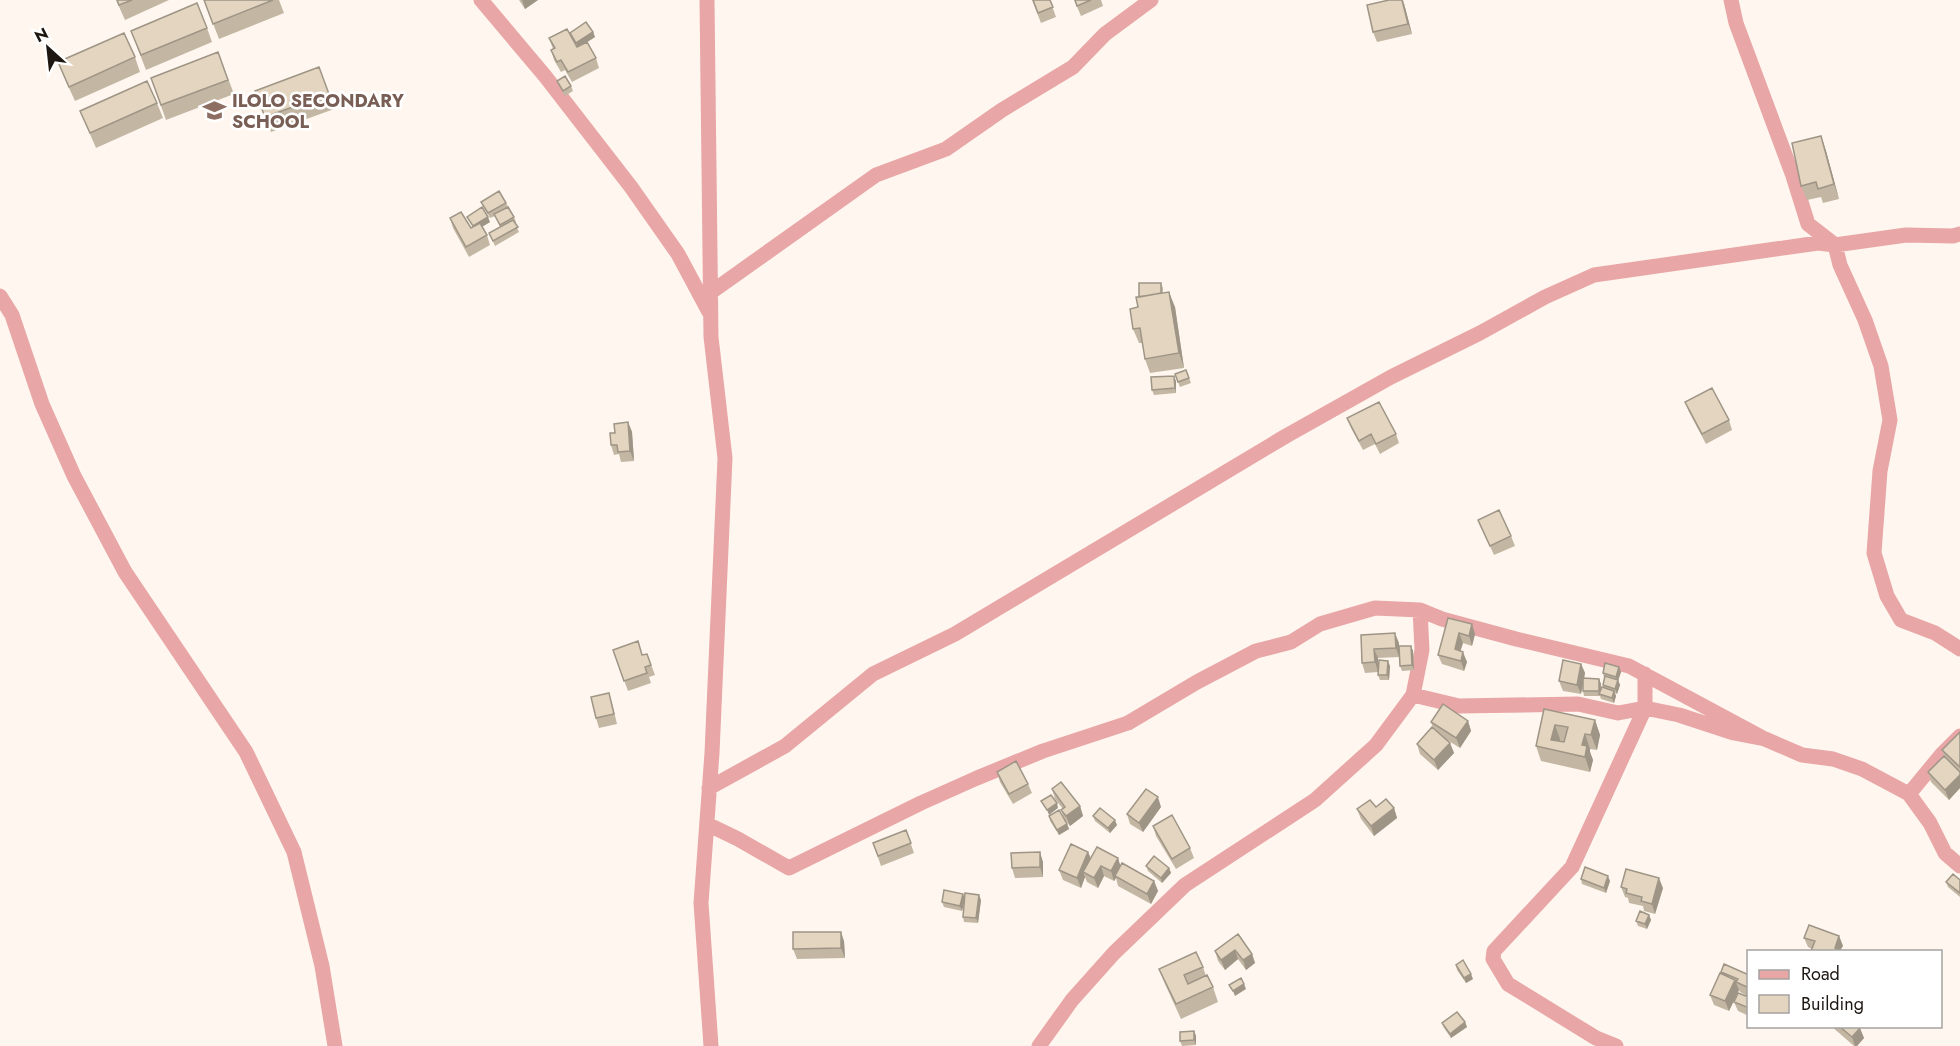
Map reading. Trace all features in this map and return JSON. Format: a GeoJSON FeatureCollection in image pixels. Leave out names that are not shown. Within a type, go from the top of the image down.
{"type":"FeatureCollection","features":[{"type":"Feature","properties":{"kind":"street"},"geometry":{"type":"LineString","coordinates":[[481,0],[545,76],[631,187],[678,254],[710,314]]}},
{"type":"Feature","properties":{"kind":"street"},"geometry":{"type":"LineString","coordinates":[[707,0],[710,314],[725,458],[710,788],[701,903],[711,1046]]}},
{"type":"Feature","properties":{"kind":"street"},"geometry":{"type":"LineString","coordinates":[[710,293],[876,175],[946,149],[1002,110],[1073,67],[1105,34],[1151,0]]}},
{"type":"Feature","properties":{"kind":"street"},"geometry":{"type":"LineString","coordinates":[[1731,0],[1736,23],[1793,176],[1808,224],[1835,245],[1840,265],[1865,320],[1881,366],[1890,420],[1880,471],[1874,553],[1887,596],[1901,620],[1935,633],[1960,649]]}},
{"type":"Feature","properties":{"kind":"street"},"geometry":{"type":"LineString","coordinates":[[710,788],[785,746],[873,674],[955,634],[1286,436],[1391,377],[1480,333],[1545,297],[1594,275],[1818,243],[1835,245],[1906,235],[1953,236],[1960,234]]}},
{"type":"Feature","properties":{"kind":"street"},"geometry":{"type":"LineString","coordinates":[[0,296],[12,315],[42,404],[65,455],[125,572],[246,752],[294,852],[322,966],[335,1046]]}},
{"type":"Feature","properties":{"kind":"street"},"geometry":{"type":"LineString","coordinates":[[707,824],[738,838],[789,868],[977,778],[1043,751],[1128,723],[1197,682],[1256,651],[1291,642],[1320,624],[1375,608],[1420,610],[1516,639],[1629,666],[1765,739],[1802,755],[1833,759],[1862,769],[1909,794],[1930,823],[1945,853],[1960,866]]}},
{"type":"Feature","properties":{"kind":"street"},"geometry":{"type":"LineString","coordinates":[[1040,1046],[1072,1000],[1114,953],[1185,885],[1316,800],[1376,745],[1413,695],[1422,650],[1420,610]]}},
{"type":"Feature","properties":{"kind":"street"},"geometry":{"type":"LineString","coordinates":[[1616,1046],[1596,1038],[1508,984],[1493,959],[1494,951],[1572,867],[1645,708],[1645,674]]}},
{"type":"Feature","properties":{"kind":"street"},"geometry":{"type":"LineString","coordinates":[[1413,695],[1459,706],[1578,704],[1618,713],[1645,708],[1679,715],[1734,733],[1765,739]]}},
{"type":"Feature","properties":{"kind":"street"},"geometry":{"type":"LineString","coordinates":[[1909,794],[1960,736]]}},
{"type":"Feature","properties":{"kind":"building"},"geometry":{"type":"Polygon","coordinates":[[[117,0],[132,0],[119,5],[117,0]]]}},
{"type":"Feature","properties":{"kind":"building"},"geometry":{"type":"Polygon","coordinates":[[[204,0],[273,0],[213,24],[204,0]]]}},
{"type":"Feature","properties":{"kind":"building"},"geometry":{"type":"Polygon","coordinates":[[[1033,0],[1050,0],[1053,7],[1038,13],[1033,0]]]}},
{"type":"Feature","properties":{"kind":"building"},"geometry":{"type":"Polygon","coordinates":[[[1075,0],[1091,0],[1077,6],[1075,0]]]}},
{"type":"Feature","properties":{"kind":"building"},"geometry":{"type":"Polygon","coordinates":[[[1389,0],[1402,0],[1408,24],[1373,32],[1367,5],[1389,0]]]}},
{"type":"Feature","properties":{"kind":"building"},"geometry":{"type":"Polygon","coordinates":[[[197,3],[207,28],[141,55],[131,31],[197,3]]]}},
{"type":"Feature","properties":{"kind":"building"},"geometry":{"type":"Polygon","coordinates":[[[586,22],[593,32],[576,43],[570,33],[586,22]]]}},
{"type":"Feature","properties":{"kind":"building"},"geometry":{"type":"Polygon","coordinates":[[[567,29],[577,47],[587,42],[596,58],[568,72],[561,60],[557,62],[551,50],[555,48],[549,38],[567,29]]]}},
{"type":"Feature","properties":{"kind":"building"},"geometry":{"type":"Polygon","coordinates":[[[124,33],[135,57],[69,87],[58,62],[124,33]]]}},
{"type":"Feature","properties":{"kind":"building"},"geometry":{"type":"Polygon","coordinates":[[[218,52],[228,80],[161,105],[151,78],[218,52]]]}},
{"type":"Feature","properties":{"kind":"building"},"geometry":{"type":"Polygon","coordinates":[[[319,67],[329,94],[265,117],[255,91],[319,67]]]}},
{"type":"Feature","properties":{"kind":"building"},"geometry":{"type":"Polygon","coordinates":[[[565,76],[571,86],[563,91],[557,81],[565,76]]]}},
{"type":"Feature","properties":{"kind":"building"},"geometry":{"type":"Polygon","coordinates":[[[147,81],[157,103],[90,133],[80,111],[147,81]]]}},
{"type":"Feature","properties":{"kind":"building"},"geometry":{"type":"Polygon","coordinates":[[[1821,136],[1834,184],[1818,189],[1816,182],[1801,186],[1792,143],[1821,136]]]}},
{"type":"Feature","properties":{"kind":"building"},"geometry":{"type":"Polygon","coordinates":[[[499,191],[506,203],[488,213],[481,202],[499,191]]]}},
{"type":"Feature","properties":{"kind":"building"},"geometry":{"type":"Polygon","coordinates":[[[482,207],[488,217],[473,226],[467,217],[482,207]]]}},
{"type":"Feature","properties":{"kind":"building"},"geometry":{"type":"Polygon","coordinates":[[[508,207],[514,217],[500,225],[494,214],[508,207]]]}},
{"type":"Feature","properties":{"kind":"building"},"geometry":{"type":"Polygon","coordinates":[[[461,212],[471,228],[480,223],[487,235],[466,247],[450,218],[461,212]]]}},
{"type":"Feature","properties":{"kind":"building"},"geometry":{"type":"Polygon","coordinates":[[[513,220],[518,227],[493,241],[489,233],[513,220]]]}},
{"type":"Feature","properties":{"kind":"building"},"geometry":{"type":"Polygon","coordinates":[[[1139,283],[1161,283],[1161,293],[1139,297],[1139,283]]]}},
{"type":"Feature","properties":{"kind":"building"},"geometry":{"type":"Polygon","coordinates":[[[1169,292],[1179,353],[1145,359],[1140,328],[1133,329],[1130,309],[1138,307],[1136,297],[1169,292]]]}},
{"type":"Feature","properties":{"kind":"building"},"geometry":{"type":"Polygon","coordinates":[[[1186,370],[1189,378],[1178,382],[1175,374],[1186,370]]]}},
{"type":"Feature","properties":{"kind":"building"},"geometry":{"type":"Polygon","coordinates":[[[1174,376],[1175,388],[1152,390],[1151,377],[1174,376]]]}},
{"type":"Feature","properties":{"kind":"building"},"geometry":{"type":"Polygon","coordinates":[[[1712,388],[1729,420],[1702,434],[1685,402],[1712,388]]]}},
{"type":"Feature","properties":{"kind":"building"},"geometry":{"type":"Polygon","coordinates":[[[1379,402],[1396,434],[1376,444],[1371,434],[1359,441],[1347,418],[1379,402]]]}},
{"type":"Feature","properties":{"kind":"building"},"geometry":{"type":"Polygon","coordinates":[[[628,422],[630,451],[618,452],[617,445],[611,445],[610,433],[615,433],[614,424],[628,422]]]}},
{"type":"Feature","properties":{"kind":"building"},"geometry":{"type":"Polygon","coordinates":[[[1499,510],[1511,536],[1490,546],[1478,520],[1499,510]]]}},
{"type":"Feature","properties":{"kind":"building"},"geometry":{"type":"Polygon","coordinates":[[[1448,618],[1472,624],[1469,636],[1459,633],[1455,649],[1463,652],[1461,661],[1438,655],[1448,618]]]}},
{"type":"Feature","properties":{"kind":"building"},"geometry":{"type":"Polygon","coordinates":[[[1395,633],[1396,648],[1374,649],[1375,662],[1362,663],[1361,635],[1395,633]]]}},
{"type":"Feature","properties":{"kind":"building"},"geometry":{"type":"Polygon","coordinates":[[[638,641],[642,655],[647,654],[651,665],[645,667],[647,673],[624,681],[613,650],[638,641]]]}},
{"type":"Feature","properties":{"kind":"building"},"geometry":{"type":"Polygon","coordinates":[[[1399,646],[1411,646],[1412,665],[1400,666],[1399,646]]]}},
{"type":"Feature","properties":{"kind":"building"},"geometry":{"type":"Polygon","coordinates":[[[1379,660],[1388,661],[1387,675],[1378,675],[1379,660]]]}},
{"type":"Feature","properties":{"kind":"building"},"geometry":{"type":"Polygon","coordinates":[[[1563,660],[1581,664],[1577,685],[1559,681],[1563,660]]]}},
{"type":"Feature","properties":{"kind":"building"},"geometry":{"type":"Polygon","coordinates":[[[1605,663],[1619,667],[1616,677],[1603,673],[1605,663]]]}},
{"type":"Feature","properties":{"kind":"building"},"geometry":{"type":"Polygon","coordinates":[[[1605,676],[1618,680],[1615,689],[1603,685],[1605,676]]]}},
{"type":"Feature","properties":{"kind":"building"},"geometry":{"type":"Polygon","coordinates":[[[1583,678],[1599,679],[1599,691],[1583,691],[1583,678]]]}},
{"type":"Feature","properties":{"kind":"building"},"geometry":{"type":"Polygon","coordinates":[[[1602,687],[1614,691],[1612,698],[1599,694],[1602,687]]]}},
{"type":"Feature","properties":{"kind":"building"},"geometry":{"type":"Polygon","coordinates":[[[609,693],[614,714],[596,718],[591,697],[609,693]]]}},
{"type":"Feature","properties":{"kind":"building"},"geometry":{"type":"Polygon","coordinates":[[[1443,704],[1468,721],[1456,738],[1431,722],[1443,704]]]}},
{"type":"Feature","properties":{"kind":"building"},"geometry":{"type":"Polygon","coordinates":[[[1544,709],[1595,720],[1591,735],[1585,734],[1582,745],[1587,746],[1585,757],[1536,746],[1544,709]],[[1555,725],[1551,740],[1564,742],[1568,727],[1555,725]]]}},
{"type":"Feature","properties":{"kind":"building"},"geometry":{"type":"Polygon","coordinates":[[[1432,727],[1450,743],[1434,760],[1417,744],[1432,727]]]}},
{"type":"Feature","properties":{"kind":"building"},"geometry":{"type":"Polygon","coordinates":[[[1960,732],[1960,767],[1942,750],[1960,732]]]}},
{"type":"Feature","properties":{"kind":"building"},"geometry":{"type":"Polygon","coordinates":[[[1944,756],[1960,772],[1960,775],[1945,790],[1928,772],[1944,756]]]}},
{"type":"Feature","properties":{"kind":"building"},"geometry":{"type":"Polygon","coordinates":[[[1016,761],[1028,784],[1009,794],[997,772],[1016,761]]]}},
{"type":"Feature","properties":{"kind":"building"},"geometry":{"type":"Polygon","coordinates":[[[1061,782],[1080,806],[1066,816],[1061,810],[1065,807],[1052,789],[1061,782]]]}},
{"type":"Feature","properties":{"kind":"building"},"geometry":{"type":"Polygon","coordinates":[[[1146,789],[1158,797],[1139,823],[1127,814],[1146,789]]]}},
{"type":"Feature","properties":{"kind":"building"},"geometry":{"type":"Polygon","coordinates":[[[1051,795],[1057,803],[1047,810],[1041,801],[1051,795]]]}},
{"type":"Feature","properties":{"kind":"building"},"geometry":{"type":"Polygon","coordinates":[[[1386,799],[1394,808],[1371,826],[1357,809],[1370,800],[1376,807],[1386,799]]]}},
{"type":"Feature","properties":{"kind":"building"},"geometry":{"type":"Polygon","coordinates":[[[1100,808],[1115,820],[1108,828],[1093,816],[1100,808]]]}},
{"type":"Feature","properties":{"kind":"building"},"geometry":{"type":"Polygon","coordinates":[[[1059,810],[1067,824],[1057,830],[1049,816],[1059,810]]]}},
{"type":"Feature","properties":{"kind":"building"},"geometry":{"type":"Polygon","coordinates":[[[1172,815],[1190,848],[1172,859],[1153,826],[1172,815]]]}},
{"type":"Feature","properties":{"kind":"building"},"geometry":{"type":"Polygon","coordinates":[[[906,830],[911,843],[878,856],[873,843],[906,830]]]}},
{"type":"Feature","properties":{"kind":"building"},"geometry":{"type":"Polygon","coordinates":[[[1071,844],[1088,852],[1077,878],[1059,870],[1071,844]]]}},
{"type":"Feature","properties":{"kind":"building"},"geometry":{"type":"Polygon","coordinates":[[[1097,847],[1118,858],[1111,871],[1101,866],[1094,878],[1083,872],[1097,847]]]}},
{"type":"Feature","properties":{"kind":"building"},"geometry":{"type":"Polygon","coordinates":[[[1040,852],[1040,867],[1012,868],[1011,853],[1040,852]]]}},
{"type":"Feature","properties":{"kind":"building"},"geometry":{"type":"Polygon","coordinates":[[[1154,856],[1169,868],[1161,878],[1146,866],[1154,856]]]}},
{"type":"Feature","properties":{"kind":"building"},"geometry":{"type":"Polygon","coordinates":[[[1122,863],[1154,881],[1147,894],[1115,876],[1122,863]]]}},
{"type":"Feature","properties":{"kind":"building"},"geometry":{"type":"Polygon","coordinates":[[[1585,867],[1608,876],[1604,888],[1581,879],[1585,867]]]}},
{"type":"Feature","properties":{"kind":"building"},"geometry":{"type":"Polygon","coordinates":[[[1626,869],[1659,878],[1652,904],[1641,901],[1642,897],[1626,893],[1627,889],[1621,887],[1626,869]]]}},
{"type":"Feature","properties":{"kind":"building"},"geometry":{"type":"Polygon","coordinates":[[[1953,874],[1960,880],[1960,893],[1946,882],[1953,874]]]}},
{"type":"Feature","properties":{"kind":"building"},"geometry":{"type":"Polygon","coordinates":[[[944,890],[963,894],[960,906],[942,902],[944,890]]]}},
{"type":"Feature","properties":{"kind":"building"},"geometry":{"type":"Polygon","coordinates":[[[965,893],[979,895],[976,918],[963,917],[965,893]]]}},
{"type":"Feature","properties":{"kind":"building"},"geometry":{"type":"Polygon","coordinates":[[[1640,911],[1649,915],[1645,924],[1636,921],[1640,911]]]}},
{"type":"Feature","properties":{"kind":"building"},"geometry":{"type":"Polygon","coordinates":[[[1809,925],[1839,936],[1835,948],[1839,950],[1811,950],[1815,941],[1804,938],[1809,925]]]}},
{"type":"Feature","properties":{"kind":"building"},"geometry":{"type":"Polygon","coordinates":[[[793,932],[841,932],[841,948],[793,949],[793,932]]]}},
{"type":"Feature","properties":{"kind":"building"},"geometry":{"type":"Polygon","coordinates":[[[1238,934],[1252,954],[1243,960],[1235,950],[1221,960],[1215,951],[1238,934]]]}},
{"type":"Feature","properties":{"kind":"building"},"geometry":{"type":"Polygon","coordinates":[[[1196,952],[1203,967],[1184,975],[1188,984],[1207,975],[1213,987],[1176,1004],[1159,969],[1196,952]]]}},
{"type":"Feature","properties":{"kind":"building"},"geometry":{"type":"Polygon","coordinates":[[[1463,960],[1471,974],[1464,978],[1456,965],[1463,960]]]}},
{"type":"Feature","properties":{"kind":"building"},"geometry":{"type":"Polygon","coordinates":[[[1724,964],[1747,974],[1747,987],[1736,982],[1738,979],[1721,972],[1724,964]]]}},
{"type":"Feature","properties":{"kind":"building"},"geometry":{"type":"Polygon","coordinates":[[[1720,973],[1735,980],[1725,1001],[1710,995],[1720,973]]]}},
{"type":"Feature","properties":{"kind":"building"},"geometry":{"type":"Polygon","coordinates":[[[1241,978],[1244,984],[1233,991],[1229,985],[1241,978]]]}},
{"type":"Feature","properties":{"kind":"building"},"geometry":{"type":"Polygon","coordinates":[[[1738,993],[1746,996],[1747,994],[1747,1007],[1734,1002],[1738,993]]]}},
{"type":"Feature","properties":{"kind":"building"},"geometry":{"type":"Polygon","coordinates":[[[1457,1012],[1465,1022],[1450,1034],[1442,1023],[1457,1012]]]}},
{"type":"Feature","properties":{"kind":"building"},"geometry":{"type":"Polygon","coordinates":[[[1841,1028],[1860,1028],[1852,1037],[1841,1028]]]}},
{"type":"Feature","properties":{"kind":"building"},"geometry":{"type":"Polygon","coordinates":[[[1194,1031],[1194,1040],[1180,1041],[1180,1032],[1194,1031]]]}},
{"type":"Feature","properties":{"kind":"place","name":"ILOLO SECONDARY SCHOOL"},"geometry":{"type":"Point","coordinates":[214,111]}}]}
